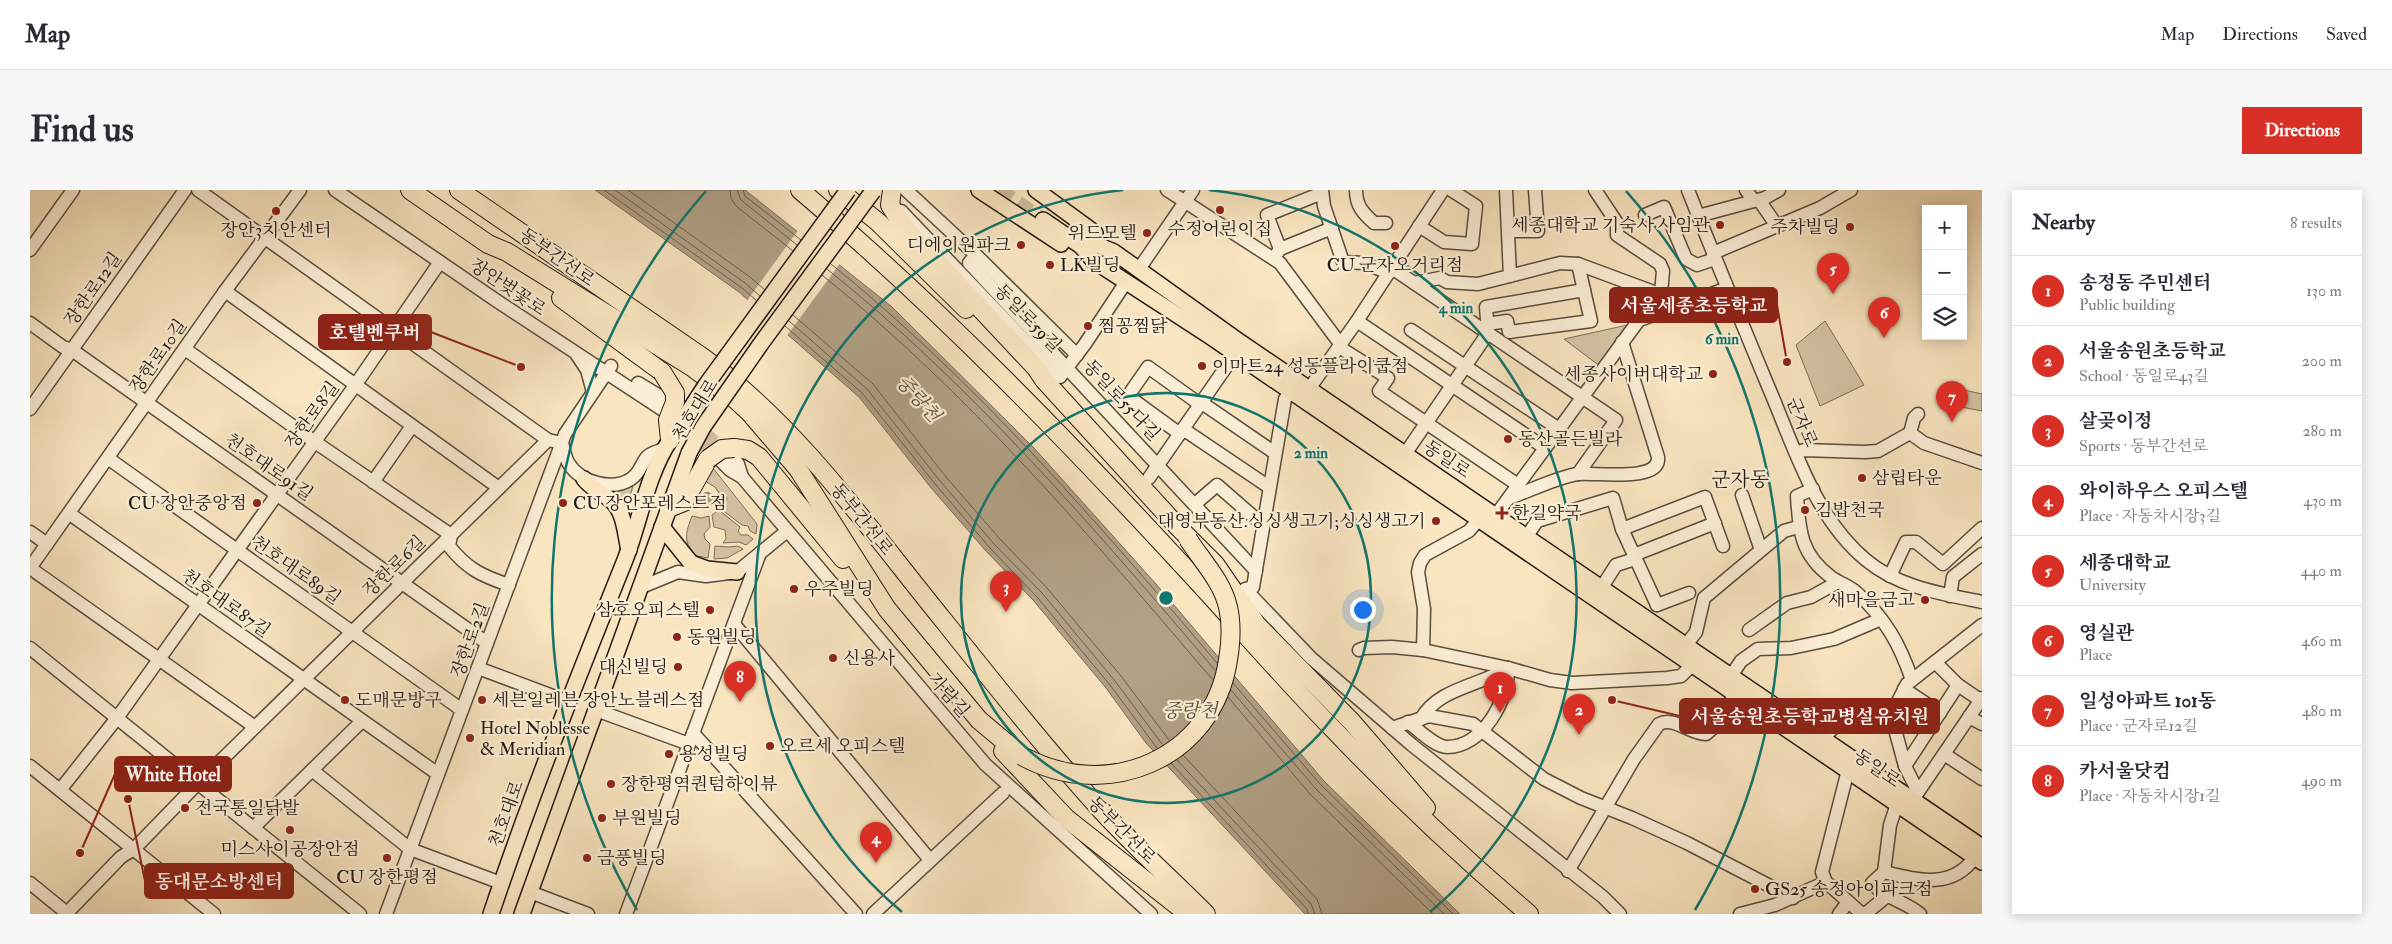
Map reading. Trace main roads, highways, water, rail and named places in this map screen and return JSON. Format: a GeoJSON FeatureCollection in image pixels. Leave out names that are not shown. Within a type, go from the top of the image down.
{"type":"FeatureCollection","features":[{"type":"Feature","properties":{"kind":"highway"},"geometry":{"type":"LineString","coordinates":[[410,190],[488,244],[662,372],[668,378],[675,393],[668,420],[667,445]]}},
{"type":"Feature","properties":{"kind":"highway","name":"동부간선로"},"geometry":{"type":"LineString","coordinates":[[459,190],[705,359],[728,376],[774,418],[830,479],[1052,755],[1104,812],[1206,914]]}},
{"type":"Feature","properties":{"kind":"highway"},"geometry":{"type":"LineString","coordinates":[[800,190],[910,290],[1018,393],[1123,502],[1332,729],[1408,805],[1530,914]]}},
{"type":"Feature","properties":{"kind":"highway"},"geometry":{"type":"LineString","coordinates":[[845,193],[900,258],[990,353],[1018,393]]}},
{"type":"Feature","properties":{"kind":"highway"},"geometry":{"type":"LineString","coordinates":[[845,193],[878,222],[929,275],[1044,380],[1184,534],[1220,584],[1230,621],[1230,652],[1224,679],[1216,701],[1192,734],[1170,752],[1147,765],[1118,774],[1093,776],[1068,773],[1045,767],[1022,756],[979,720]]}},
{"type":"Feature","properties":{"kind":"highway"},"geometry":{"type":"LineString","coordinates":[[891,196],[892,211],[903,226],[1036,368],[1044,380]]}},
{"type":"Feature","properties":{"kind":"highway"},"geometry":{"type":"LineString","coordinates":[[488,244],[507,252],[692,367],[736,400],[775,441],[798,470],[887,609]]}},
{"type":"Feature","properties":{"kind":"highway"},"geometry":{"type":"LineString","coordinates":[[669,508],[684,502],[723,455],[748,450],[759,457],[979,720],[993,740],[1066,818],[1188,914]]}},
{"type":"Feature","properties":{"kind":"highway"},"geometry":{"type":"LineString","coordinates":[[1184,534],[1200,547],[1225,576],[1264,634],[1368,740],[1433,816],[1461,854]]}},
{"type":"Feature","properties":{"kind":"main road","name":"천호대로"},"geometry":{"type":"LineString","coordinates":[[522,914],[689,453],[703,427],[754,354],[875,190]]}},
{"type":"Feature","properties":{"kind":"main road"},"geometry":{"type":"LineString","coordinates":[[978,190],[1076,255],[1094,261]]}},
{"type":"Feature","properties":{"kind":"main road"},"geometry":{"type":"LineString","coordinates":[[1036,190],[1100,237],[1114,252]]}},
{"type":"Feature","properties":{"kind":"main road","name":"천호대로"},"geometry":{"type":"LineString","coordinates":[[491,914],[568,702],[629,550],[667,445],[706,386],[845,193]]}},
{"type":"Feature","properties":{"kind":"main road","name":"동일로"},"geometry":{"type":"LineString","coordinates":[[1980,856],[1897,804],[1694,664],[1525,543],[1496,514],[1309,389],[1114,252],[1095,244],[1046,216],[1082,246],[1094,261],[1291,391],[1479,519],[1525,543],[1553,553],[1602,587],[1652,612],[1686,645],[1824,739],[1915,796],[1980,856]]}},
{"type":"Feature","properties":{"kind":"main road"},"geometry":{"type":"LineString","coordinates":[[584,479],[590,486],[613,502],[620,512],[629,550]]}},
{"type":"Feature","properties":{"kind":"main road"},"geometry":{"type":"LineString","coordinates":[[662,527],[691,563],[707,568],[737,572]]}},
{"type":"Feature","properties":{"kind":"water","name":"중랑천"},"geometry":{"type":"Polygon","coordinates":[[[595,190],[745,190],[891,306],[1034,448],[1156,584],[1324,781],[1460,914],[1305,914],[1146,743],[1106,688],[1033,600],[986,551],[932,489],[859,397],[739,292],[595,190]]]}},
{"type":"Feature","properties":{"kind":"water"},"geometry":{"type":"Polygon","coordinates":[[[707,492],[713,498],[707,504],[701,498],[707,492]]]}},
{"type":"Feature","properties":{"kind":"tunnel"},"geometry":{"type":"LineString","coordinates":[[999,190],[1043,220]]}},
{"type":"Feature","properties":{"kind":"tunnel"},"geometry":{"type":"LineString","coordinates":[[679,410],[728,453]]}},
{"type":"Feature","properties":{"kind":"tunnel"},"geometry":{"type":"LineString","coordinates":[[675,419],[720,459]]}},
{"type":"Feature","properties":{"kind":"place","name":"수정어린이집"},"geometry":{"type":"Point","coordinates":[1220,210]}},
{"type":"Feature","properties":{"kind":"place","name":"장안3치안센터"},"geometry":{"type":"Point","coordinates":[276,211]}},
{"type":"Feature","properties":{"kind":"place","name":"세종대학교 기숙사 사임관"},"geometry":{"type":"Point","coordinates":[1720,225]}},
{"type":"Feature","properties":{"kind":"place","name":"주차빌딩"},"geometry":{"type":"Point","coordinates":[1850,227]}},
{"type":"Feature","properties":{"kind":"place","name":"위드모텔"},"geometry":{"type":"Point","coordinates":[1147,233]}},
{"type":"Feature","properties":{"kind":"place","name":"디에이원파크"},"geometry":{"type":"Point","coordinates":[1021,245]}},
{"type":"Feature","properties":{"kind":"place","name":"CU 군자오거리점"},"geometry":{"type":"Point","coordinates":[1395,246]}},
{"type":"Feature","properties":{"kind":"place","name":"LK빌딩"},"geometry":{"type":"Point","coordinates":[1050,265]}},
{"type":"Feature","properties":{"kind":"place","name":"세종대학교"},"geometry":{"type":"Point","coordinates":[1833,294]}},
{"type":"Feature","properties":{"kind":"place","name":"찜꽁찜닭"},"geometry":{"type":"Point","coordinates":[1088,326]}},
{"type":"Feature","properties":{"kind":"place","name":"영실관"},"geometry":{"type":"Point","coordinates":[1884,338]}},
{"type":"Feature","properties":{"kind":"place","name":"서울세종초등학교"},"geometry":{"type":"Point","coordinates":[1787,362]}},
{"type":"Feature","properties":{"kind":"place","name":"이마트24 성동플라이쿱점"},"geometry":{"type":"Point","coordinates":[1202,366]}},
{"type":"Feature","properties":{"kind":"place","name":"호텔벤쿠버"},"geometry":{"type":"Point","coordinates":[521,367]}},
{"type":"Feature","properties":{"kind":"place","name":"세종사이버대학교"},"geometry":{"type":"Point","coordinates":[1713,374]}},
{"type":"Feature","properties":{"kind":"place","name":"일성아파트 101동"},"geometry":{"type":"Point","coordinates":[1952,422]}},
{"type":"Feature","properties":{"kind":"place","name":"동산골든빌라"},"geometry":{"type":"Point","coordinates":[1508,439]}},
{"type":"Feature","properties":{"kind":"place","name":"삼립타운"},"geometry":{"type":"Point","coordinates":[1862,478]}},
{"type":"Feature","properties":{"kind":"place","name":"CU 장안중앙점"},"geometry":{"type":"Point","coordinates":[257,503]}},
{"type":"Feature","properties":{"kind":"place","name":"CU 장안포레스트점"},"geometry":{"type":"Point","coordinates":[563,503]}},
{"type":"Feature","properties":{"kind":"place","name":"김밥천국"},"geometry":{"type":"Point","coordinates":[1805,510]}},
{"type":"Feature","properties":{"kind":"place","name":"한길약국"},"geometry":{"type":"Point","coordinates":[1502,513]}},
{"type":"Feature","properties":{"kind":"place","name":"대영부동산.싱싱생고기;싱싱생고기"},"geometry":{"type":"Point","coordinates":[1436,521]}},
{"type":"Feature","properties":{"kind":"place","name":"우주빌딩"},"geometry":{"type":"Point","coordinates":[794,589]}},
{"type":"Feature","properties":{"kind":"place","name":"새마을금고"},"geometry":{"type":"Point","coordinates":[1925,600]}},
{"type":"Feature","properties":{"kind":"place","name":"삼호오피스텔"},"geometry":{"type":"Point","coordinates":[710,610]}},
{"type":"Feature","properties":{"kind":"place","name":"살곶이정"},"geometry":{"type":"Point","coordinates":[1006,612]}},
{"type":"Feature","properties":{"kind":"place","name":"동원빌딩"},"geometry":{"type":"Point","coordinates":[677,637]}},
{"type":"Feature","properties":{"kind":"place","name":"신용사"},"geometry":{"type":"Point","coordinates":[833,658]}},
{"type":"Feature","properties":{"kind":"place","name":"대신빌딩"},"geometry":{"type":"Point","coordinates":[678,667]}},
{"type":"Feature","properties":{"kind":"place","name":"도매문방구"},"geometry":{"type":"Point","coordinates":[345,700]}},
{"type":"Feature","properties":{"kind":"place","name":"세븐일레븐 장안노블레스점"},"geometry":{"type":"Point","coordinates":[482,700]}},
{"type":"Feature","properties":{"kind":"place","name":"서울송원초등학교병설유치원"},"geometry":{"type":"Point","coordinates":[1612,700]}},
{"type":"Feature","properties":{"kind":"place","name":"카서울닷컴"},"geometry":{"type":"Point","coordinates":[740,702]}},
{"type":"Feature","properties":{"kind":"place","name":"송정동 주민센터"},"geometry":{"type":"Point","coordinates":[1500,713]}},
{"type":"Feature","properties":{"kind":"place","name":"서울송원초등학교"},"geometry":{"type":"Point","coordinates":[1579,735]}},
{"type":"Feature","properties":{"kind":"place","name":"Hotel Noblesse & Meridian"},"geometry":{"type":"Point","coordinates":[470,738]}},
{"type":"Feature","properties":{"kind":"place","name":"오르세 오피스텔"},"geometry":{"type":"Point","coordinates":[770,746]}},
{"type":"Feature","properties":{"kind":"place","name":"용성빌딩"},"geometry":{"type":"Point","coordinates":[669,754]}},
{"type":"Feature","properties":{"kind":"place","name":"장한평역퀀텀하이뷰"},"geometry":{"type":"Point","coordinates":[611,784]}},
{"type":"Feature","properties":{"kind":"place","name":"동대문소방센터"},"geometry":{"type":"Point","coordinates":[128,799]}},
{"type":"Feature","properties":{"kind":"place","name":"전국통일닭발"},"geometry":{"type":"Point","coordinates":[185,808]}},
{"type":"Feature","properties":{"kind":"place","name":"부원빌딩"},"geometry":{"type":"Point","coordinates":[602,818]}},
{"type":"Feature","properties":{"kind":"place","name":"미스사이공장안점"},"geometry":{"type":"Point","coordinates":[290,830]}},
{"type":"Feature","properties":{"kind":"place","name":"White Hotel"},"geometry":{"type":"Point","coordinates":[80,853]}},
{"type":"Feature","properties":{"kind":"place","name":"CU 장한평점"},"geometry":{"type":"Point","coordinates":[387,858]}},
{"type":"Feature","properties":{"kind":"place","name":"금풍빌딩"},"geometry":{"type":"Point","coordinates":[587,858]}},
{"type":"Feature","properties":{"kind":"place","name":"와이하우스 오피스텔"},"geometry":{"type":"Point","coordinates":[876,863]}},
{"type":"Feature","properties":{"kind":"place","name":"GS25 송정아이파크점"},"geometry":{"type":"Point","coordinates":[1755,889]}},
{"type":"Feature","properties":{"kind":"district","name":"군자동"},"geometry":{"type":"Point","coordinates":[1740,479]}}]}
